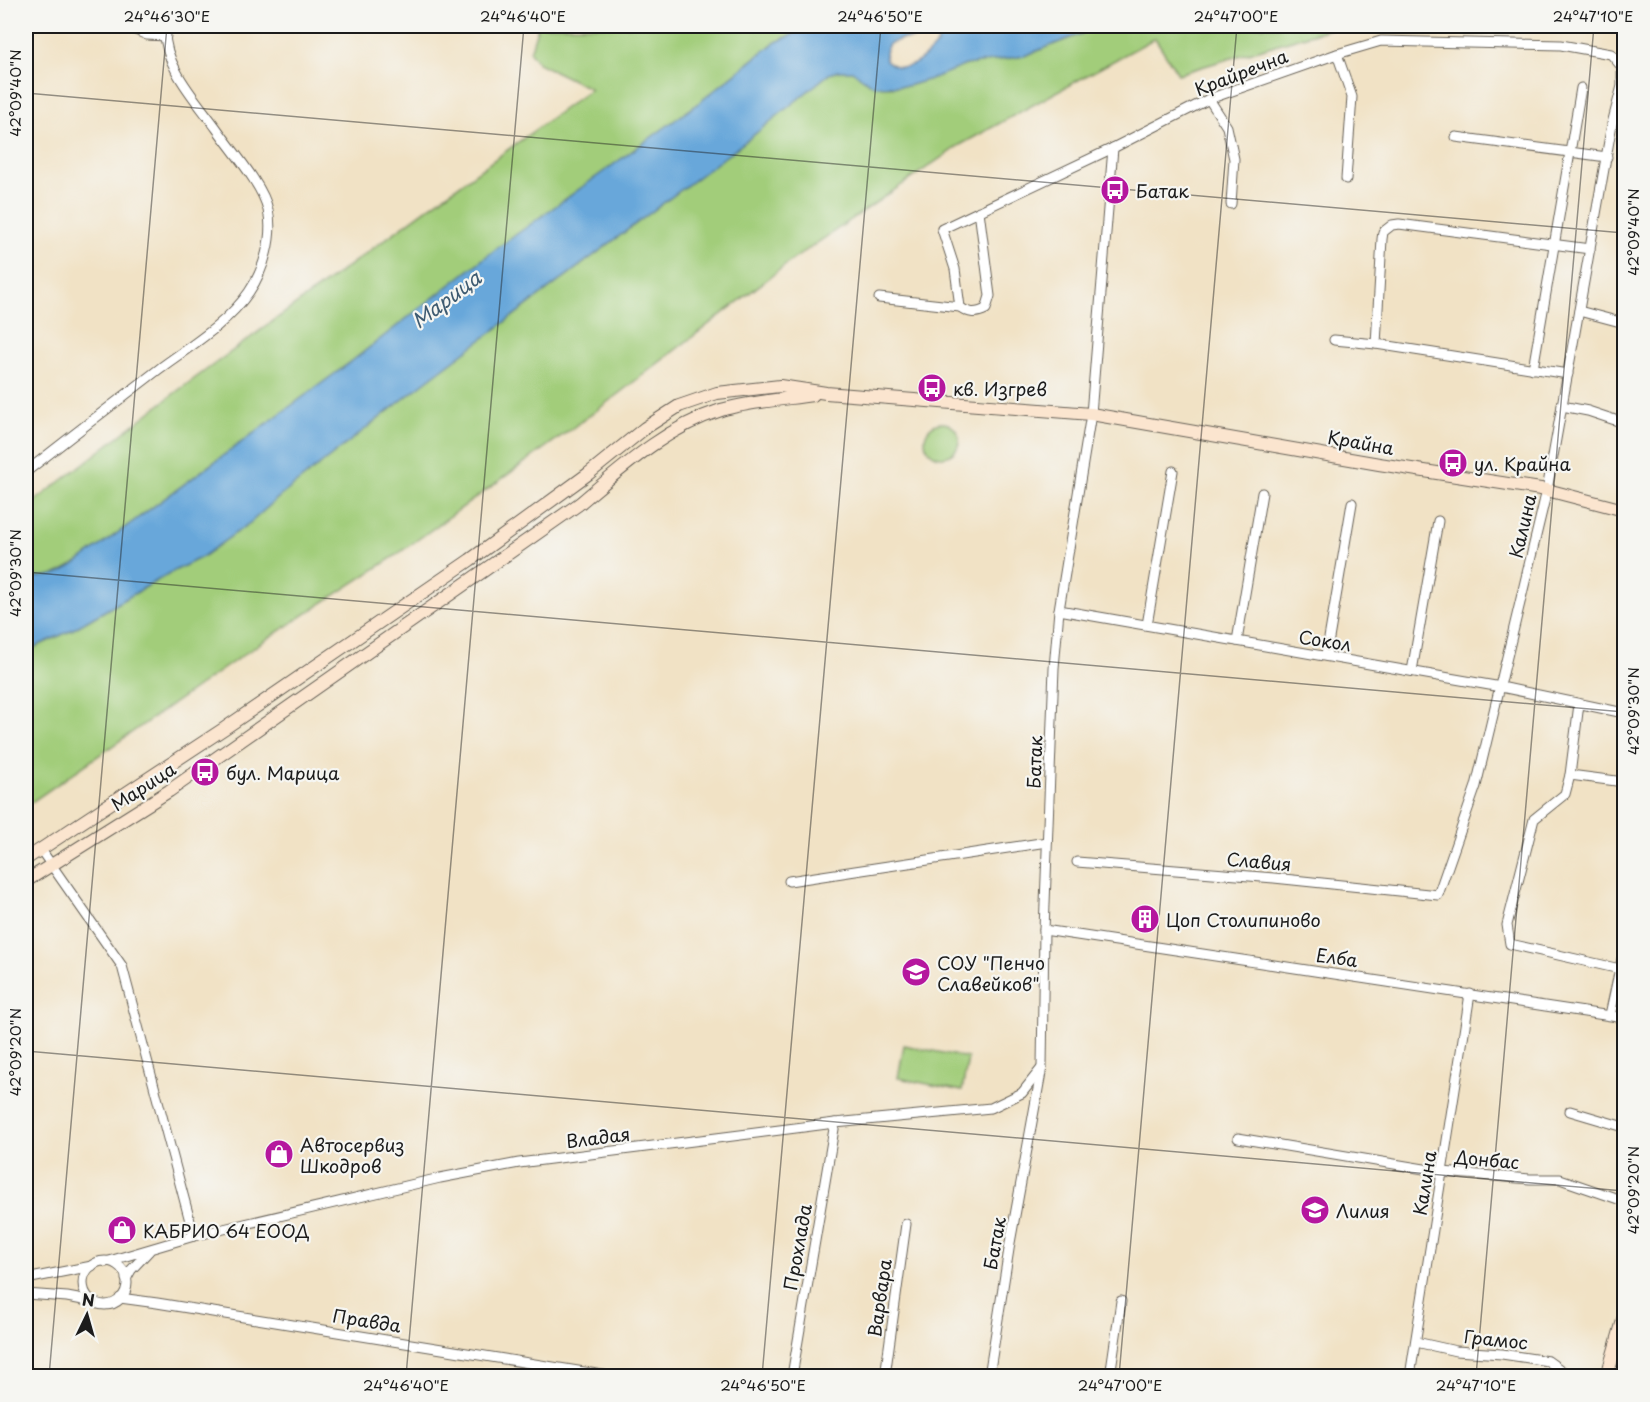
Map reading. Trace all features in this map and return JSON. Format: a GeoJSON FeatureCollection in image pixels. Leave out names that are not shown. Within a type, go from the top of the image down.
{"type":"FeatureCollection","features":[{"type":"Feature","properties":{"kind":"street"},"geometry":{"type":"LineString","coordinates":[[126,26],[147,35],[166,36]]}},
{"type":"Feature","properties":{"kind":"street"},"geometry":{"type":"LineString","coordinates":[[26,472],[220,324],[249,292],[261,266],[268,243],[270,224],[264,196],[177,74],[165,26]]}},
{"type":"Feature","properties":{"kind":"street","name":"Крайречна"},"geometry":{"type":"LineString","coordinates":[[960,307],[955,269],[942,229],[1113,148],[1209,99],[1381,41],[1561,45],[1611,54]]}},
{"type":"Feature","properties":{"kind":"street"},"geometry":{"type":"LineString","coordinates":[[1337,54],[1352,97],[1346,179]]}},
{"type":"Feature","properties":{"kind":"street","name":"Калина"},"geometry":{"type":"LineString","coordinates":[[1438,895],[1476,786],[1547,490],[1622,86],[1622,67],[1611,54]]}},
{"type":"Feature","properties":{"kind":"street"},"geometry":{"type":"LineString","coordinates":[[1533,369],[1581,88]]}},
{"type":"Feature","properties":{"kind":"street"},"geometry":{"type":"LineString","coordinates":[[1209,99],[1227,127],[1234,159],[1231,204]]}},
{"type":"Feature","properties":{"kind":"street"},"geometry":{"type":"LineString","coordinates":[[1456,137],[1607,157]]}},
{"type":"Feature","properties":{"kind":"street","name":"Батак"},"geometry":{"type":"LineString","coordinates":[[989,1377],[1010,1243],[1042,1067],[1044,930],[1054,668],[1059,610],[1090,414],[1113,148]]}},
{"type":"Feature","properties":{"kind":"street"},"geometry":{"type":"LineString","coordinates":[[879,298],[960,307],[967,313],[986,309],[990,296],[979,211]]}},
{"type":"Feature","properties":{"kind":"street"},"geometry":{"type":"LineString","coordinates":[[1376,344],[1382,239],[1383,232],[1392,225],[1399,224],[1590,249]]}},
{"type":"Feature","properties":{"kind":"street"},"geometry":{"type":"LineString","coordinates":[[1579,311],[1624,322]]}},
{"type":"Feature","properties":{"kind":"street"},"geometry":{"type":"LineString","coordinates":[[1334,340],[1376,344],[1568,374]]}},
{"type":"Feature","properties":{"kind":"street","name":"Марица"},"geometry":{"type":"LineString","coordinates":[[26,859],[225,728],[470,560],[588,474],[645,428],[679,406],[717,393],[780,386],[826,393],[1090,414]]}},
{"type":"Feature","properties":{"kind":"street","name":"Марица"},"geometry":{"type":"LineString","coordinates":[[26,881],[169,792],[579,504],[641,452],[677,429],[722,410],[826,393]]}},
{"type":"Feature","properties":{"kind":"street"},"geometry":{"type":"LineString","coordinates":[[1562,406],[1588,411],[1624,423]]}},
{"type":"Feature","properties":{"kind":"street","name":"Крайна"},"geometry":{"type":"LineString","coordinates":[[1090,414],[1379,464],[1547,490],[1624,510]]}},
{"type":"Feature","properties":{"kind":"street"},"geometry":{"type":"LineString","coordinates":[[1147,625],[1173,471]]}},
{"type":"Feature","properties":{"kind":"street"},"geometry":{"type":"LineString","coordinates":[[1237,641],[1262,493]]}},
{"type":"Feature","properties":{"kind":"street"},"geometry":{"type":"LineString","coordinates":[[1326,656],[1352,503]]}},
{"type":"Feature","properties":{"kind":"street"},"geometry":{"type":"LineString","coordinates":[[1412,671],[1438,521]]}},
{"type":"Feature","properties":{"kind":"street","name":"Сокол"},"geometry":{"type":"LineString","coordinates":[[1059,610],[1501,687],[1624,713]]}},
{"type":"Feature","properties":{"kind":"street"},"geometry":{"type":"LineString","coordinates":[[1582,704],[1565,794],[1534,819],[1508,925],[1510,944],[1620,969]]}},
{"type":"Feature","properties":{"kind":"street"},"geometry":{"type":"LineString","coordinates":[[1570,775],[1624,782]]}},
{"type":"Feature","properties":{"kind":"street"},"geometry":{"type":"LineString","coordinates":[[789,881],[1047,842]]}},
{"type":"Feature","properties":{"kind":"street"},"geometry":{"type":"LineString","coordinates":[[41,850],[122,966],[194,1236]]}},
{"type":"Feature","properties":{"kind":"street","name":"Славия"},"geometry":{"type":"LineString","coordinates":[[1077,862],[1274,878],[1438,895]]}},
{"type":"Feature","properties":{"kind":"street","name":"Елба"},"geometry":{"type":"LineString","coordinates":[[1044,930],[1624,1018]]}},
{"type":"Feature","properties":{"kind":"street"},"geometry":{"type":"LineString","coordinates":[[1610,1015],[1624,950]]}},
{"type":"Feature","properties":{"kind":"street","name":"Калина"},"geometry":{"type":"LineString","coordinates":[[1410,1377],[1470,994]]}},
{"type":"Feature","properties":{"kind":"street","name":"Владая"},"geometry":{"type":"LineString","coordinates":[[26,1279],[92,1266],[194,1236],[440,1178],[519,1163],[835,1123],[991,1108],[1022,1093],[1042,1067]]}},
{"type":"Feature","properties":{"kind":"street"},"geometry":{"type":"LineString","coordinates":[[1570,1111],[1624,1126]]}},
{"type":"Feature","properties":{"kind":"street","name":"Прохлада"},"geometry":{"type":"LineString","coordinates":[[792,1377],[835,1123]]}},
{"type":"Feature","properties":{"kind":"street","name":"Донбас"},"geometry":{"type":"LineString","coordinates":[[1238,1138],[1442,1172],[1560,1179],[1624,1201]]}},
{"type":"Feature","properties":{"kind":"street","name":"Варвара"},"geometry":{"type":"LineString","coordinates":[[885,1377],[906,1224]]}},
{"type":"Feature","properties":{"kind":"street","name":"Владая"},"geometry":{"type":"LineString","coordinates":[[120,1298],[131,1270],[151,1250]]}},
{"type":"Feature","properties":{"kind":"street"},"geometry":{"type":"LineString","coordinates":[[106,1262],[119,1267],[126,1279]]}},
{"type":"Feature","properties":{"kind":"street"},"geometry":{"type":"LineString","coordinates":[[92,1266],[87,1271],[83,1284],[85,1292],[94,1302]]}},
{"type":"Feature","properties":{"kind":"street"},"geometry":{"type":"LineString","coordinates":[[26,1294],[45,1294],[108,1305],[120,1298]]}},
{"type":"Feature","properties":{"kind":"street","name":"Правда"},"geometry":{"type":"LineString","coordinates":[[120,1298],[609,1377]]}},
{"type":"Feature","properties":{"kind":"street"},"geometry":{"type":"LineString","coordinates":[[1110,1377],[1121,1301]]}},
{"type":"Feature","properties":{"kind":"street"},"geometry":{"type":"LineString","coordinates":[[1607,1377],[1624,1317]]}},
{"type":"Feature","properties":{"kind":"street","name":"Грамос"},"geometry":{"type":"LineString","coordinates":[[1416,1342],[1456,1352],[1502,1354],[1548,1361],[1569,1377]]}},
{"type":"Feature","properties":{"kind":"green space"},"geometry":{"type":"Polygon","coordinates":[[[538,26],[812,26],[774,43],[696,105],[492,252],[352,361],[78,562],[54,575],[26,577],[26,508],[176,392],[591,89],[538,63],[530,52],[538,26]]]}},
{"type":"Feature","properties":{"kind":"green space"},"geometry":{"type":"Polygon","coordinates":[[[1090,26],[1339,26],[1178,74],[1155,38],[960,145],[791,261],[596,411],[395,556],[259,644],[26,806],[26,651],[70,631],[202,557],[251,522],[279,497],[425,382],[750,138],[829,74],[838,71],[852,71],[882,87],[907,86],[966,65],[1024,56],[1083,33],[1090,26]]]}},
{"type":"Feature","properties":{"kind":"green space"},"geometry":{"type":"Polygon","coordinates":[[[942,423],[954,428],[959,440],[954,452],[942,457],[930,452],[925,440],[930,428],[942,423]]]}},
{"type":"Feature","properties":{"kind":"green space"},"geometry":{"type":"Polygon","coordinates":[[[904,1045],[968,1058],[962,1091],[898,1078],[904,1045]]]}},
{"type":"Feature","properties":{"kind":"water"},"geometry":{"type":"Polygon","coordinates":[[[812,26],[1090,26],[1083,33],[1024,56],[966,65],[907,86],[874,86],[852,71],[838,71],[829,74],[750,138],[425,382],[279,497],[251,522],[202,557],[70,631],[26,651],[26,577],[54,575],[78,562],[352,361],[492,252],[696,105],[774,43],[812,26]],[[933,37],[901,39],[889,44],[885,52],[886,60],[900,67],[914,64],[933,49],[938,43],[933,37]]]}},
{"type":"Feature","properties":{"kind":"place","name":"Батак"},"geometry":{"type":"Point","coordinates":[1115,190]}},
{"type":"Feature","properties":{"kind":"place","name":"кв. Изгрев"},"geometry":{"type":"Point","coordinates":[932,388]}},
{"type":"Feature","properties":{"kind":"place","name":"ул. Крайна"},"geometry":{"type":"Point","coordinates":[1453,463]}},
{"type":"Feature","properties":{"kind":"place","name":"бул. Марица"},"geometry":{"type":"Point","coordinates":[205,772]}},
{"type":"Feature","properties":{"kind":"place","name":"Цоп Столипиново"},"geometry":{"type":"Point","coordinates":[1145,919]}},
{"type":"Feature","properties":{"kind":"place","name":"СОУ \"Пенчо Славейков\""},"geometry":{"type":"Point","coordinates":[916,972]}},
{"type":"Feature","properties":{"kind":"place","name":"Автосервиз Шкодров"},"geometry":{"type":"Point","coordinates":[279,1154]}},
{"type":"Feature","properties":{"kind":"place","name":"Лилия"},"geometry":{"type":"Point","coordinates":[1315,1210]}},
{"type":"Feature","properties":{"kind":"place","name":"КАБРИО 64 ЕООД"},"geometry":{"type":"Point","coordinates":[122,1230]}}]}
